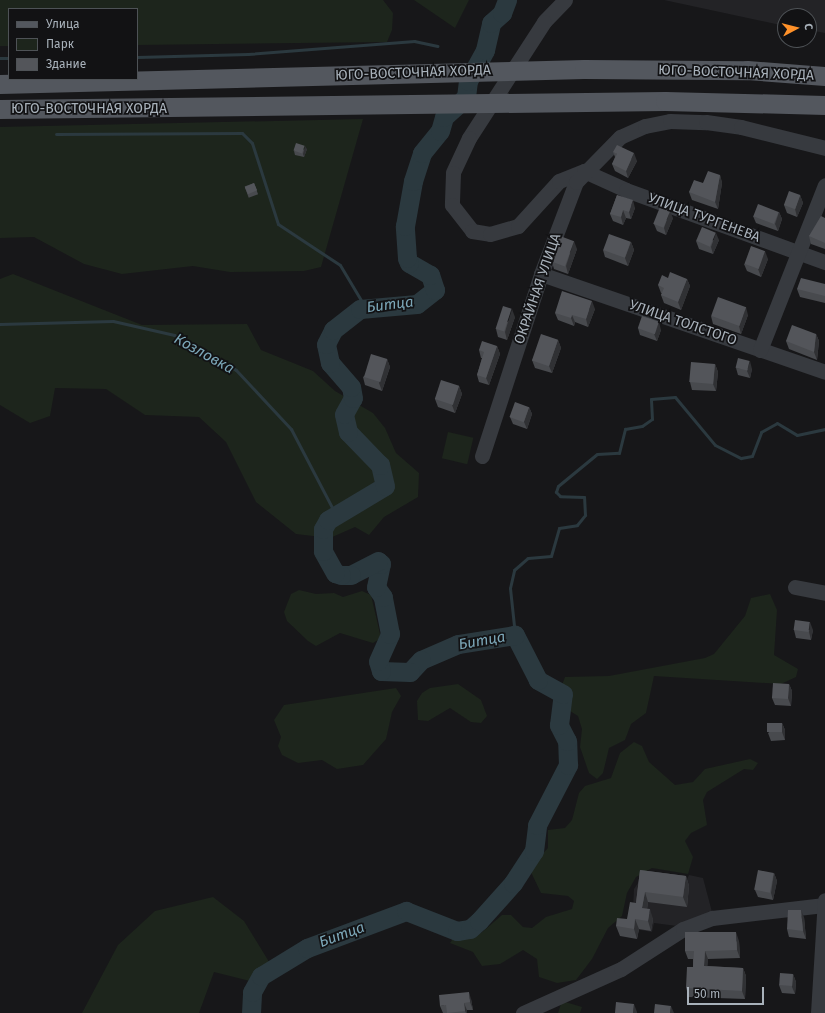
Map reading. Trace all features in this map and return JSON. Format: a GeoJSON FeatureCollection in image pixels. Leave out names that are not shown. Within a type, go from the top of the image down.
{"type":"FeatureCollection","features":[{"type":"Feature","properties":{"kind":"main road","name":"ЮГО-ВОСТОЧНАЯ ХОРДА"},"geometry":{"type":"LineString","coordinates":[[0,84],[417,72],[584,69],[746,70],[825,76]]}},
{"type":"Feature","properties":{"kind":"main road","name":"ЮГО-ВОСТОЧНАЯ ХОРДА"},"geometry":{"type":"LineString","coordinates":[[0,110],[566,102],[825,105]]}},
{"type":"Feature","properties":{"kind":"street"},"geometry":{"type":"LineString","coordinates":[[565,0],[544,22],[469,138],[453,172],[452,205],[472,231],[490,234],[518,226],[559,180],[584,171]]}},
{"type":"Feature","properties":{"kind":"street","name":"ОКРАЙНАЯ УЛИЦА"},"geometry":{"type":"LineString","coordinates":[[482,456],[541,274],[576,182],[584,171],[620,137],[652,124],[706,122],[741,127],[825,148]]}},
{"type":"Feature","properties":{"kind":"street","name":"УЛИЦА ТУРГЕНЕВА"},"geometry":{"type":"LineString","coordinates":[[584,171],[825,262]]}},
{"type":"Feature","properties":{"kind":"street"},"geometry":{"type":"LineString","coordinates":[[760,350],[825,185]]}},
{"type":"Feature","properties":{"kind":"street","name":"УЛИЦА ТОЛСТОГО"},"geometry":{"type":"LineString","coordinates":[[541,274],[825,372]]}},
{"type":"Feature","properties":{"kind":"street"},"geometry":{"type":"LineString","coordinates":[[795,587],[825,593]]}},
{"type":"Feature","properties":{"kind":"street"},"geometry":{"type":"LineString","coordinates":[[534,1012],[621,969],[683,929],[712,918],[825,902],[818,1013]]}},
{"type":"Feature","properties":{"kind":"shaded area"},"geometry":{"type":"Polygon","coordinates":[[[664,0],[825,0],[825,33],[817,32],[817,8],[777,8],[777,24],[664,0]]]}},
{"type":"Feature","properties":{"kind":"shaded area"},"geometry":{"type":"Polygon","coordinates":[[[644,874],[687,879],[689,875],[703,878],[712,912],[677,926],[654,923],[652,932],[623,927],[633,909],[634,889],[644,874]]]}},
{"type":"Feature","properties":{"kind":"green space"},"geometry":{"type":"Polygon","coordinates":[[[0,0],[383,0],[393,13],[392,30],[387,42],[138,45],[138,8],[8,8],[8,46],[0,46],[0,0]]]}},
{"type":"Feature","properties":{"kind":"green space"},"geometry":{"type":"Polygon","coordinates":[[[414,0],[469,0],[455,28],[414,0]]]}},
{"type":"Feature","properties":{"kind":"green space"},"geometry":{"type":"Polygon","coordinates":[[[363,119],[321,267],[304,271],[230,272],[193,266],[122,274],[84,264],[34,237],[0,238],[0,127],[363,119]]]}},
{"type":"Feature","properties":{"kind":"green space"},"geometry":{"type":"Polygon","coordinates":[[[13,274],[142,325],[247,324],[261,350],[313,371],[335,391],[373,413],[385,428],[396,453],[419,473],[418,497],[384,517],[369,535],[355,527],[330,538],[296,534],[256,502],[226,442],[199,417],[145,415],[106,389],[55,388],[50,416],[30,423],[0,405],[0,279],[13,274]]]}},
{"type":"Feature","properties":{"kind":"green space"},"geometry":{"type":"Polygon","coordinates":[[[448,432],[473,438],[467,464],[442,458],[448,432]]]}},
{"type":"Feature","properties":{"kind":"green space"},"geometry":{"type":"Polygon","coordinates":[[[299,590],[316,594],[334,593],[343,597],[362,591],[371,595],[381,638],[373,643],[340,633],[316,646],[308,641],[287,621],[284,612],[291,594],[299,590]]]}},
{"type":"Feature","properties":{"kind":"green space"},"geometry":{"type":"Polygon","coordinates":[[[770,594],[777,610],[774,655],[798,669],[796,677],[781,684],[654,676],[646,713],[631,724],[625,740],[609,748],[603,773],[597,779],[589,773],[580,747],[582,729],[578,716],[570,711],[568,692],[562,685],[565,677],[609,676],[705,658],[714,654],[745,616],[751,598],[770,594]]]}},
{"type":"Feature","properties":{"kind":"green space"},"geometry":{"type":"Polygon","coordinates":[[[458,684],[481,700],[487,716],[481,723],[471,722],[450,708],[428,721],[418,720],[417,701],[422,693],[430,688],[458,684]]]}},
{"type":"Feature","properties":{"kind":"green space"},"geometry":{"type":"Polygon","coordinates":[[[396,688],[401,696],[392,712],[386,739],[363,765],[337,769],[322,760],[298,763],[282,755],[278,746],[281,737],[274,720],[284,705],[396,688]]]}},
{"type":"Feature","properties":{"kind":"green space"},"geometry":{"type":"Polygon","coordinates":[[[634,742],[642,746],[649,762],[675,785],[693,782],[705,769],[750,759],[758,763],[753,770],[744,769],[707,792],[703,800],[707,825],[691,833],[685,841],[693,857],[688,874],[652,868],[636,877],[627,893],[622,916],[608,928],[592,959],[576,980],[557,983],[539,977],[537,959],[523,950],[500,964],[482,966],[473,952],[450,943],[455,936],[481,933],[502,915],[511,915],[523,927],[532,928],[546,917],[572,909],[574,901],[568,896],[541,893],[529,868],[548,848],[548,830],[565,828],[572,820],[579,793],[585,786],[611,778],[620,753],[634,742]]]}},
{"type":"Feature","properties":{"kind":"green space"},"geometry":{"type":"Polygon","coordinates":[[[213,897],[244,921],[271,965],[254,982],[214,972],[199,1013],[82,1013],[118,945],[155,911],[213,897]]]}},
{"type":"Feature","properties":{"kind":"green space"},"geometry":{"type":"Polygon","coordinates":[[[562,1001],[582,1007],[580,1013],[558,1013],[562,1001]]]}},
{"type":"Feature","properties":{"kind":"building"},"geometry":{"type":"Polygon","coordinates":[[[296,143],[305,146],[302,153],[294,151],[296,143]]]}},
{"type":"Feature","properties":{"kind":"building"},"geometry":{"type":"Polygon","coordinates":[[[617,145],[634,153],[626,171],[612,164],[617,154],[613,152],[617,145]]]}},
{"type":"Feature","properties":{"kind":"building"},"geometry":{"type":"Polygon","coordinates":[[[708,171],[720,175],[715,202],[689,192],[694,180],[703,183],[708,171]]]}},
{"type":"Feature","properties":{"kind":"building"},"geometry":{"type":"Polygon","coordinates":[[[254,183],[257,190],[248,194],[245,187],[254,183]]]}},
{"type":"Feature","properties":{"kind":"building"},"geometry":{"type":"Polygon","coordinates":[[[789,191],[800,195],[795,209],[784,205],[789,191]]]}},
{"type":"Feature","properties":{"kind":"building"},"geometry":{"type":"Polygon","coordinates":[[[617,195],[633,200],[629,212],[623,210],[621,217],[610,214],[617,195]]]}},
{"type":"Feature","properties":{"kind":"building"},"geometry":{"type":"Polygon","coordinates":[[[758,204],[779,212],[774,224],[753,216],[758,204]]]}},
{"type":"Feature","properties":{"kind":"building"},"geometry":{"type":"Polygon","coordinates":[[[660,207],[670,211],[663,228],[653,224],[660,207]]]}},
{"type":"Feature","properties":{"kind":"building"},"geometry":{"type":"Polygon","coordinates":[[[821,216],[825,218],[825,243],[809,236],[821,216]]]}},
{"type":"Feature","properties":{"kind":"building"},"geometry":{"type":"Polygon","coordinates":[[[702,227],[716,233],[710,247],[696,241],[702,227]]]}},
{"type":"Feature","properties":{"kind":"building"},"geometry":{"type":"Polygon","coordinates":[[[609,234],[631,242],[625,258],[603,250],[609,234]]]}},
{"type":"Feature","properties":{"kind":"building"},"geometry":{"type":"Polygon","coordinates":[[[560,236],[574,241],[565,267],[551,261],[560,236]]]}},
{"type":"Feature","properties":{"kind":"building"},"geometry":{"type":"Polygon","coordinates":[[[751,246],[765,251],[759,269],[745,264],[751,246]]]}},
{"type":"Feature","properties":{"kind":"building"},"geometry":{"type":"Polygon","coordinates":[[[670,272],[687,279],[678,302],[661,295],[664,288],[658,285],[662,275],[668,278],[670,272]]]}},
{"type":"Feature","properties":{"kind":"building"},"geometry":{"type":"Polygon","coordinates":[[[801,278],[825,284],[825,296],[797,289],[801,278]]]}},
{"type":"Feature","properties":{"kind":"building"},"geometry":{"type":"Polygon","coordinates":[[[562,291],[592,301],[586,319],[572,315],[571,318],[555,313],[562,291]]]}},
{"type":"Feature","properties":{"kind":"building"},"geometry":{"type":"Polygon","coordinates":[[[718,297],[746,307],[739,326],[711,316],[718,297]]]}},
{"type":"Feature","properties":{"kind":"building"},"geometry":{"type":"Polygon","coordinates":[[[503,306],[512,309],[504,332],[496,329],[503,306]]]}},
{"type":"Feature","properties":{"kind":"building"},"geometry":{"type":"Polygon","coordinates":[[[642,316],[659,322],[655,334],[638,328],[642,316]]]}},
{"type":"Feature","properties":{"kind":"building"},"geometry":{"type":"Polygon","coordinates":[[[792,325],[816,334],[814,352],[786,341],[792,325]]]}},
{"type":"Feature","properties":{"kind":"building"},"geometry":{"type":"Polygon","coordinates":[[[541,334],[558,340],[549,366],[532,360],[541,334]]]}},
{"type":"Feature","properties":{"kind":"building"},"geometry":{"type":"Polygon","coordinates":[[[482,341],[497,346],[486,378],[477,375],[484,352],[479,350],[482,341]]]}},
{"type":"Feature","properties":{"kind":"building"},"geometry":{"type":"Polygon","coordinates":[[[371,354],[387,359],[380,382],[364,377],[371,354]]]}},
{"type":"Feature","properties":{"kind":"building"},"geometry":{"type":"Polygon","coordinates":[[[738,358],[750,361],[747,371],[736,368],[738,358]]]}},
{"type":"Feature","properties":{"kind":"building"},"geometry":{"type":"Polygon","coordinates":[[[691,362],[715,364],[713,384],[689,382],[691,362]]]}},
{"type":"Feature","properties":{"kind":"building"},"geometry":{"type":"Polygon","coordinates":[[[441,380],[459,386],[453,405],[435,399],[441,380]]]}},
{"type":"Feature","properties":{"kind":"building"},"geometry":{"type":"Polygon","coordinates":[[[515,402],[529,407],[524,422],[510,417],[515,402]]]}},
{"type":"Feature","properties":{"kind":"building"},"geometry":{"type":"Polygon","coordinates":[[[795,620],[810,622],[808,632],[794,630],[795,620]]]}},
{"type":"Feature","properties":{"kind":"building"},"geometry":{"type":"Polygon","coordinates":[[[773,683],[789,684],[788,699],[772,698],[773,683]]]}},
{"type":"Feature","properties":{"kind":"building"},"geometry":{"type":"Polygon","coordinates":[[[767,723],[782,723],[782,732],[767,732],[767,723]]]}},
{"type":"Feature","properties":{"kind":"building"},"geometry":{"type":"Polygon","coordinates":[[[640,870],[686,876],[683,897],[645,892],[642,908],[650,909],[648,921],[635,919],[634,929],[616,926],[617,918],[627,919],[630,902],[636,903],[640,870]]]}},
{"type":"Feature","properties":{"kind":"building"},"geometry":{"type":"Polygon","coordinates":[[[758,870],[774,873],[770,893],[754,890],[758,870]]]}},
{"type":"Feature","properties":{"kind":"building"},"geometry":{"type":"Polygon","coordinates":[[[788,910],[801,910],[803,931],[787,929],[788,910]]]}},
{"type":"Feature","properties":{"kind":"building"},"geometry":{"type":"Polygon","coordinates":[[[685,932],[736,932],[737,950],[705,951],[704,966],[743,968],[742,991],[686,988],[687,967],[693,967],[694,951],[685,951],[685,932]]]}},
{"type":"Feature","properties":{"kind":"building"},"geometry":{"type":"Polygon","coordinates":[[[780,973],[793,974],[792,986],[779,985],[780,973]]]}},
{"type":"Feature","properties":{"kind":"building"},"geometry":{"type":"Polygon","coordinates":[[[469,992],[470,1002],[464,1003],[465,1011],[447,1013],[446,1005],[440,1006],[439,995],[469,992]]]}},
{"type":"Feature","properties":{"kind":"building"},"geometry":{"type":"Polygon","coordinates":[[[616,1002],[634,1004],[633,1013],[615,1013],[616,1002]]]}},
{"type":"Feature","properties":{"kind":"building"},"geometry":{"type":"Polygon","coordinates":[[[655,1004],[671,1006],[670,1013],[654,1013],[655,1004]]]}},
{"type":"Feature","properties":{"kind":"waterway","name":"Битца"},"geometry":{"type":"LineString","coordinates":[[251,1013],[252,992],[261,976],[307,948],[406,911],[457,931],[470,929],[513,883],[534,851],[537,825],[568,765],[567,741],[559,725],[563,694],[538,680],[515,635],[458,644],[421,660],[410,672],[381,671],[378,661],[390,634],[383,597],[376,587],[381,564],[378,561],[351,575],[341,575],[335,573],[323,551],[323,529],[328,520],[385,486],[380,465],[348,432],[344,414],[353,398],[351,387],[330,363],[326,344],[333,330],[360,309],[417,304],[435,290],[430,275],[409,263],[407,258],[405,226],[413,181],[422,153],[440,131],[444,117],[466,97],[468,81],[485,50],[491,23],[502,13],[507,0]]}},
{"type":"Feature","properties":{"kind":"waterway"},"geometry":{"type":"LineString","coordinates":[[138,57],[248,54],[414,41],[437,46]]}},
{"type":"Feature","properties":{"kind":"waterway"},"geometry":{"type":"LineString","coordinates":[[0,58],[8,58]]}},
{"type":"Feature","properties":{"kind":"waterway"},"geometry":{"type":"LineString","coordinates":[[56,134],[242,133],[252,143],[278,224],[340,265],[365,307]]}},
{"type":"Feature","properties":{"kind":"waterway","name":"Козловка"},"geometry":{"type":"LineString","coordinates":[[0,324],[113,321],[174,335],[236,370],[291,429],[335,513]]}},
{"type":"Feature","properties":{"kind":"waterway"},"geometry":{"type":"LineString","coordinates":[[515,635],[510,588],[514,570],[528,558],[551,556],[559,528],[577,525],[585,515],[584,497],[560,496],[556,492],[558,486],[597,454],[619,453],[625,429],[642,426],[652,419],[651,399],[675,397],[715,445],[741,458],[752,456],[761,432],[777,423],[797,435],[825,429]]}}]}
